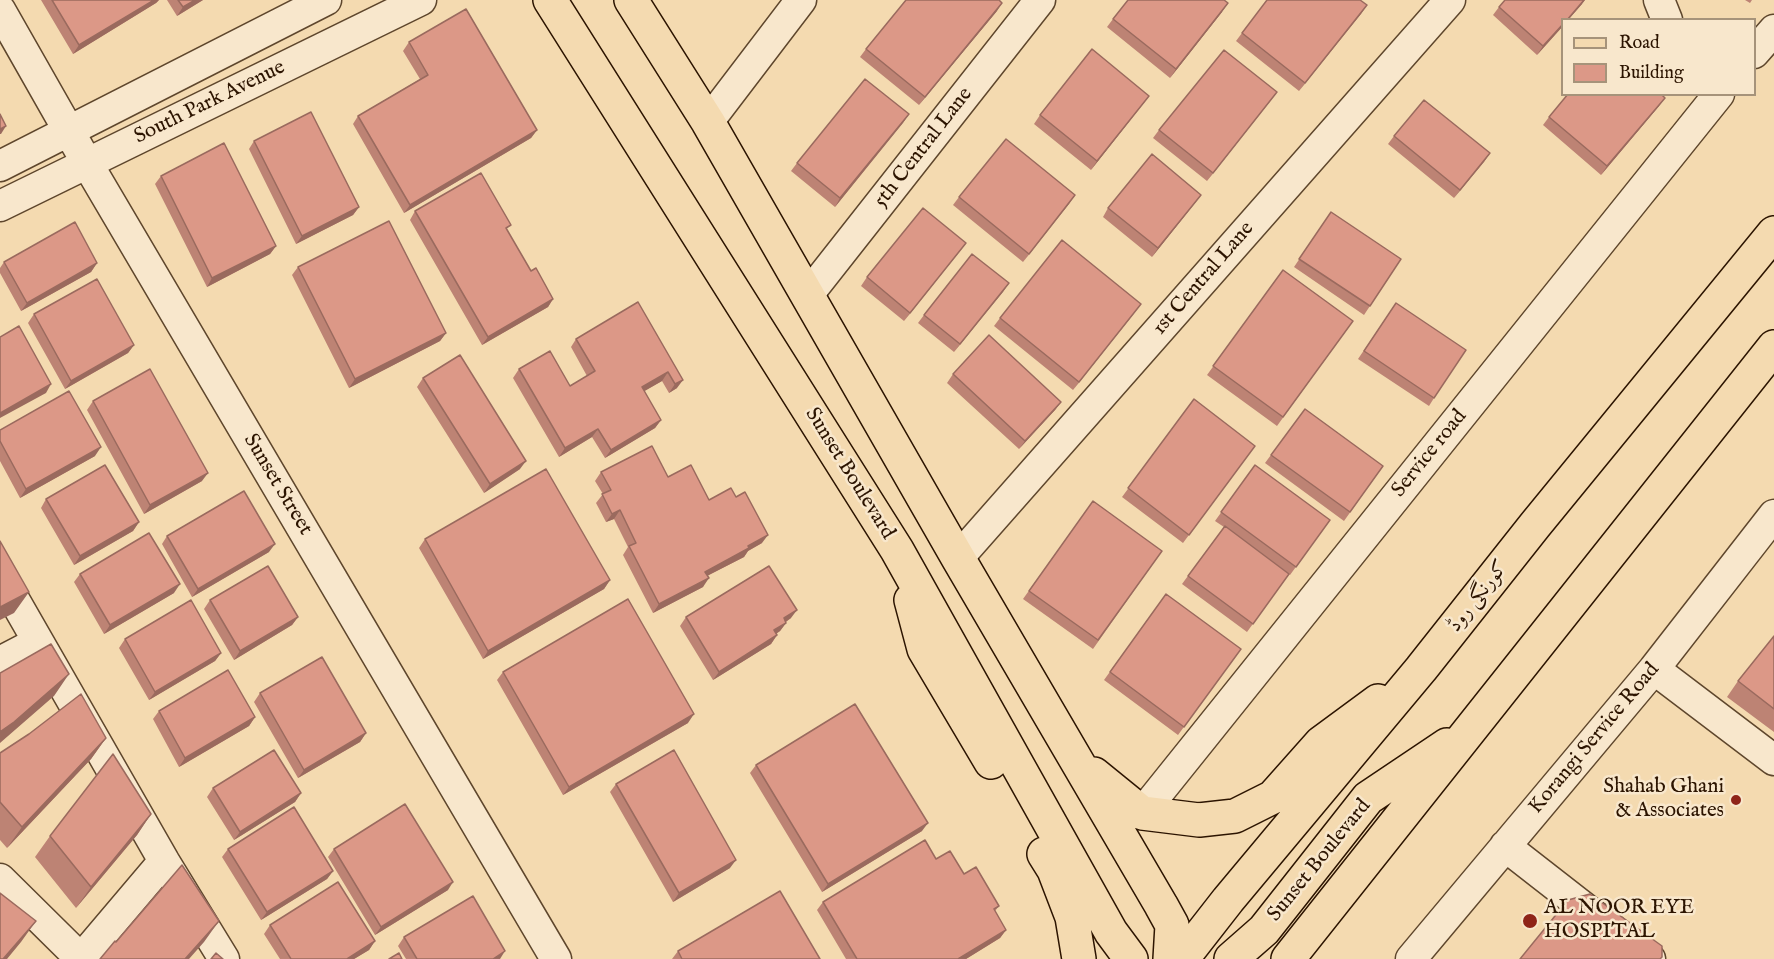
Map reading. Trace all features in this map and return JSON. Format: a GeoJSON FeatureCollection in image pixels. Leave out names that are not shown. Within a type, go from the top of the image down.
{"type":"FeatureCollection","features":[{"type":"Feature","properties":{"kind":"main road","name":"Sunset Boulevard"},"geometry":{"type":"LineString","coordinates":[[550,0],[897,550],[1111,932],[1131,959]]}},
{"type":"Feature","properties":{"kind":"main road"},"geometry":{"type":"LineString","coordinates":[[631,0],[708,122],[958,558],[1161,905],[1172,925],[1170,959]]}},
{"type":"Feature","properties":{"kind":"main road","name":"کورنگی روڈ"},"geometry":{"type":"LineString","coordinates":[[1182,959],[1228,900],[1422,669],[1535,525],[1774,233]]}},
{"type":"Feature","properties":{"kind":"main road"},"geometry":{"type":"LineString","coordinates":[[1288,959],[1774,347]]}},
{"type":"Feature","properties":{"kind":"main road"},"geometry":{"type":"LineString","coordinates":[[897,550],[924,650],[1054,870],[1072,917],[1079,959]]}},
{"type":"Feature","properties":{"kind":"main road"},"geometry":{"type":"LineString","coordinates":[[1076,760],[1142,813],[1199,820],[1235,816],[1273,797],[1321,743],[1422,669]]}},
{"type":"Feature","properties":{"kind":"main road","name":"Sunset Boulevard"},"geometry":{"type":"LineString","coordinates":[[1232,959],[1264,930],[1368,798],[1473,728]]}},
{"type":"Feature","properties":{"kind":"street","name":"South Park Avenue"},"geometry":{"type":"LineString","coordinates":[[0,166],[326,0]]}},
{"type":"Feature","properties":{"kind":"street","name":"South Park Avenue"},"geometry":{"type":"LineString","coordinates":[[0,206],[421,0]]}},
{"type":"Feature","properties":{"kind":"street"},"geometry":{"type":"LineString","coordinates":[[708,122],[801,0]]}},
{"type":"Feature","properties":{"kind":"street","name":"5th Central Lane"},"geometry":{"type":"LineString","coordinates":[[807,296],[1040,0]]}},
{"type":"Feature","properties":{"kind":"street","name":"1st Central Lane"},"geometry":{"type":"LineString","coordinates":[[958,558],[1450,0]]}},
{"type":"Feature","properties":{"kind":"street"},"geometry":{"type":"LineString","coordinates":[[1659,0],[1666,18]]}},
{"type":"Feature","properties":{"kind":"street","name":"Sunset Street"},"geometry":{"type":"LineString","coordinates":[[0,10],[87,163],[556,959]]}},
{"type":"Feature","properties":{"kind":"street"},"geometry":{"type":"LineString","coordinates":[[1756,52],[1774,30]]}},
{"type":"Feature","properties":{"kind":"street","name":"Service road"},"geometry":{"type":"LineString","coordinates":[[1142,813],[1706,101]]}},
{"type":"Feature","properties":{"kind":"street","name":"Korangi Service Road"},"geometry":{"type":"LineString","coordinates":[[1411,959],[1654,669],[1774,515]]}},
{"type":"Feature","properties":{"kind":"street"},"geometry":{"type":"LineString","coordinates":[[0,575],[164,861],[224,959]]}},
{"type":"Feature","properties":{"kind":"street"},"geometry":{"type":"LineString","coordinates":[[0,662],[38,642]]}},
{"type":"Feature","properties":{"kind":"street"},"geometry":{"type":"LineString","coordinates":[[1654,669],[1774,760]]}},
{"type":"Feature","properties":{"kind":"street"},"geometry":{"type":"LineString","coordinates":[[1505,846],[1650,959]]}},
{"type":"Feature","properties":{"kind":"street"},"geometry":{"type":"LineString","coordinates":[[0,879],[81,959],[164,861]]}},
{"type":"Feature","properties":{"kind":"building"},"geometry":{"type":"Polygon","coordinates":[[[52,0],[154,0],[79,45],[52,0]]]}},
{"type":"Feature","properties":{"kind":"building"},"geometry":{"type":"Polygon","coordinates":[[[178,0],[195,0],[183,7],[178,0]]]}},
{"type":"Feature","properties":{"kind":"building"},"geometry":{"type":"Polygon","coordinates":[[[906,0],[999,0],[1002,3],[925,97],[866,49],[906,0]]]}},
{"type":"Feature","properties":{"kind":"building"},"geometry":{"type":"Polygon","coordinates":[[[1128,0],[1224,0],[1228,3],[1176,69],[1113,19],[1128,0]]]}},
{"type":"Feature","properties":{"kind":"building"},"geometry":{"type":"Polygon","coordinates":[[[1267,0],[1360,0],[1367,5],[1305,83],[1242,33],[1267,0]]]}},
{"type":"Feature","properties":{"kind":"building"},"geometry":{"type":"Polygon","coordinates":[[[1505,0],[1584,0],[1569,18],[1561,18],[1561,26],[1543,46],[1499,7],[1505,0]]]}},
{"type":"Feature","properties":{"kind":"building"},"geometry":{"type":"Polygon","coordinates":[[[466,9],[537,130],[410,205],[358,116],[428,75],[409,42],[466,9]]]}},
{"type":"Feature","properties":{"kind":"building"},"geometry":{"type":"Polygon","coordinates":[[[1092,49],[1149,96],[1097,161],[1040,115],[1092,49]]]}},
{"type":"Feature","properties":{"kind":"building"},"geometry":{"type":"Polygon","coordinates":[[[1224,50],[1277,92],[1213,173],[1159,130],[1224,50]]]}},
{"type":"Feature","properties":{"kind":"building"},"geometry":{"type":"Polygon","coordinates":[[[865,79],[909,114],[840,198],[797,163],[865,79]]]}},
{"type":"Feature","properties":{"kind":"building"},"geometry":{"type":"Polygon","coordinates":[[[1566,96],[1663,96],[1665,98],[1607,166],[1549,117],[1566,96]]]}},
{"type":"Feature","properties":{"kind":"building"},"geometry":{"type":"Polygon","coordinates":[[[1424,100],[1490,153],[1460,190],[1394,136],[1424,100]]]}},
{"type":"Feature","properties":{"kind":"building"},"geometry":{"type":"Polygon","coordinates":[[[311,112],[359,207],[302,236],[254,141],[311,112]]]}},
{"type":"Feature","properties":{"kind":"building"},"geometry":{"type":"Polygon","coordinates":[[[0,114],[6,126],[0,129],[0,114]]]}},
{"type":"Feature","properties":{"kind":"building"},"geometry":{"type":"Polygon","coordinates":[[[1006,139],[1075,195],[1029,254],[959,197],[1006,139]]]}},
{"type":"Feature","properties":{"kind":"building"},"geometry":{"type":"Polygon","coordinates":[[[224,143],[276,246],[212,278],[161,176],[224,143]]]}},
{"type":"Feature","properties":{"kind":"building"},"geometry":{"type":"Polygon","coordinates":[[[1152,154],[1201,195],[1158,248],[1108,208],[1152,154]]]}},
{"type":"Feature","properties":{"kind":"building"},"geometry":{"type":"Polygon","coordinates":[[[481,173],[511,225],[506,228],[531,271],[536,268],[553,299],[488,337],[415,211],[481,173]]]}},
{"type":"Feature","properties":{"kind":"building"},"geometry":{"type":"Polygon","coordinates":[[[923,208],[966,243],[910,313],[867,277],[923,208]]]}},
{"type":"Feature","properties":{"kind":"building"},"geometry":{"type":"Polygon","coordinates":[[[1331,212],[1401,259],[1370,306],[1299,259],[1331,212]]]}},
{"type":"Feature","properties":{"kind":"building"},"geometry":{"type":"Polygon","coordinates":[[[389,221],[446,333],[355,379],[298,267],[389,221]]]}},
{"type":"Feature","properties":{"kind":"building"},"geometry":{"type":"Polygon","coordinates":[[[75,222],[97,263],[27,303],[4,262],[75,222]]]}},
{"type":"Feature","properties":{"kind":"building"},"geometry":{"type":"Polygon","coordinates":[[[1062,240],[1141,304],[1079,382],[1000,318],[1062,240]]]}},
{"type":"Feature","properties":{"kind":"building"},"geometry":{"type":"Polygon","coordinates":[[[972,254],[1009,283],[960,344],[924,315],[972,254]]]}},
{"type":"Feature","properties":{"kind":"building"},"geometry":{"type":"Polygon","coordinates":[[[1283,270],[1353,321],[1283,417],[1213,366],[1283,270]]]}},
{"type":"Feature","properties":{"kind":"building"},"geometry":{"type":"Polygon","coordinates":[[[97,279],[134,345],[71,381],[34,314],[97,279]]]}},
{"type":"Feature","properties":{"kind":"building"},"geometry":{"type":"Polygon","coordinates":[[[638,302],[683,380],[675,384],[668,372],[642,387],[661,420],[611,450],[598,429],[565,448],[519,369],[550,351],[570,386],[595,371],[576,339],[638,302]]]}},
{"type":"Feature","properties":{"kind":"building"},"geometry":{"type":"Polygon","coordinates":[[[1396,303],[1466,350],[1434,398],[1364,351],[1396,303]]]}},
{"type":"Feature","properties":{"kind":"building"},"geometry":{"type":"Polygon","coordinates":[[[19,326],[51,384],[0,413],[0,337],[19,326]]]}},
{"type":"Feature","properties":{"kind":"building"},"geometry":{"type":"Polygon","coordinates":[[[989,335],[1061,402],[1025,441],[953,374],[989,335]]]}},
{"type":"Feature","properties":{"kind":"building"},"geometry":{"type":"Polygon","coordinates":[[[460,355],[526,461],[490,484],[423,378],[460,355]]]}},
{"type":"Feature","properties":{"kind":"building"},"geometry":{"type":"Polygon","coordinates":[[[150,369],[208,473],[150,505],[93,401],[150,369]]]}},
{"type":"Feature","properties":{"kind":"building"},"geometry":{"type":"Polygon","coordinates":[[[69,391],[101,447],[26,489],[0,441],[0,430],[69,391]]]}},
{"type":"Feature","properties":{"kind":"building"},"geometry":{"type":"Polygon","coordinates":[[[1194,399],[1255,446],[1189,535],[1128,488],[1194,399]]]}},
{"type":"Feature","properties":{"kind":"building"},"geometry":{"type":"Polygon","coordinates":[[[1305,409],[1383,466],[1350,512],[1271,455],[1305,409]]]}},
{"type":"Feature","properties":{"kind":"building"},"geometry":{"type":"Polygon","coordinates":[[[652,446],[668,477],[691,465],[709,500],[731,488],[736,497],[745,492],[768,535],[705,572],[709,578],[659,604],[629,546],[636,543],[620,510],[612,514],[602,494],[611,490],[601,472],[652,446]]]}},
{"type":"Feature","properties":{"kind":"building"},"geometry":{"type":"Polygon","coordinates":[[[105,465],[139,522],[80,556],[46,499],[105,465]]]}},
{"type":"Feature","properties":{"kind":"building"},"geometry":{"type":"Polygon","coordinates":[[[1255,465],[1330,520],[1296,567],[1221,512],[1255,465]]]}},
{"type":"Feature","properties":{"kind":"building"},"geometry":{"type":"Polygon","coordinates":[[[546,469],[610,580],[488,651],[425,539],[546,469]]]}},
{"type":"Feature","properties":{"kind":"building"},"geometry":{"type":"Polygon","coordinates":[[[244,491],[275,544],[198,589],[167,536],[244,491]]]}},
{"type":"Feature","properties":{"kind":"building"},"geometry":{"type":"Polygon","coordinates":[[[1093,501],[1162,551],[1098,640],[1029,591],[1093,501]]]}},
{"type":"Feature","properties":{"kind":"building"},"geometry":{"type":"Polygon","coordinates":[[[1225,526],[1289,574],[1253,624],[1188,576],[1225,526]]]}},
{"type":"Feature","properties":{"kind":"building"},"geometry":{"type":"Polygon","coordinates":[[[149,533],[180,584],[110,625],[80,574],[149,533]]]}},
{"type":"Feature","properties":{"kind":"building"},"geometry":{"type":"Polygon","coordinates":[[[0,541],[29,592],[0,607],[0,541]]]}},
{"type":"Feature","properties":{"kind":"building"},"geometry":{"type":"Polygon","coordinates":[[[268,566],[298,617],[240,651],[210,600],[268,566]]]}},
{"type":"Feature","properties":{"kind":"building"},"geometry":{"type":"Polygon","coordinates":[[[769,566],[797,610],[784,618],[786,623],[774,630],[777,635],[719,672],[686,617],[769,566]]]}},
{"type":"Feature","properties":{"kind":"building"},"geometry":{"type":"Polygon","coordinates":[[[1166,594],[1241,649],[1184,727],[1110,672],[1166,594]]]}},
{"type":"Feature","properties":{"kind":"building"},"geometry":{"type":"Polygon","coordinates":[[[628,599],[694,714],[569,787],[503,672],[628,599]]]}},
{"type":"Feature","properties":{"kind":"building"},"geometry":{"type":"Polygon","coordinates":[[[191,600],[221,653],[155,692],[125,639],[191,600]]]}},
{"type":"Feature","properties":{"kind":"building"},"geometry":{"type":"Polygon","coordinates":[[[1774,636],[1774,709],[1738,681],[1774,636]]]}},
{"type":"Feature","properties":{"kind":"building"},"geometry":{"type":"Polygon","coordinates":[[[51,644],[69,674],[0,732],[0,673],[51,644]]]}},
{"type":"Feature","properties":{"kind":"building"},"geometry":{"type":"Polygon","coordinates":[[[322,657],[366,733],[304,770],[260,693],[322,657]]]}},
{"type":"Feature","properties":{"kind":"building"},"geometry":{"type":"Polygon","coordinates":[[[228,670],[255,717],[185,758],[159,711],[228,670]]]}},
{"type":"Feature","properties":{"kind":"building"},"geometry":{"type":"Polygon","coordinates":[[[81,694],[106,738],[22,827],[0,802],[0,753],[81,694]]]}},
{"type":"Feature","properties":{"kind":"building"},"geometry":{"type":"Polygon","coordinates":[[[855,704],[928,823],[828,884],[756,765],[855,704]]]}},
{"type":"Feature","properties":{"kind":"building"},"geometry":{"type":"Polygon","coordinates":[[[274,750],[301,793],[240,832],[213,788],[274,750]]]}},
{"type":"Feature","properties":{"kind":"building"},"geometry":{"type":"Polygon","coordinates":[[[674,750],[736,860],[679,893],[616,784],[674,750]]]}},
{"type":"Feature","properties":{"kind":"building"},"geometry":{"type":"Polygon","coordinates":[[[113,754],[151,814],[91,887],[50,836],[113,754]]]}},
{"type":"Feature","properties":{"kind":"building"},"geometry":{"type":"Polygon","coordinates":[[[405,804],[453,882],[381,927],[334,849],[405,804]]]}},
{"type":"Feature","properties":{"kind":"building"},"geometry":{"type":"Polygon","coordinates":[[[294,807],[333,871],[267,912],[228,849],[294,807]]]}},
{"type":"Feature","properties":{"kind":"building"},"geometry":{"type":"Polygon","coordinates":[[[925,840],[936,859],[950,851],[964,874],[976,867],[999,906],[994,909],[1006,930],[958,959],[857,959],[823,902],[925,840]]]}},
{"type":"Feature","properties":{"kind":"building"},"geometry":{"type":"Polygon","coordinates":[[[182,865],[219,921],[185,959],[100,959],[116,942],[182,865]]]}},
{"type":"Feature","properties":{"kind":"building"},"geometry":{"type":"Polygon","coordinates":[[[338,882],[375,941],[347,959],[291,959],[270,925],[338,882]]]}},
{"type":"Feature","properties":{"kind":"building"},"geometry":{"type":"Polygon","coordinates":[[[780,891],[820,959],[682,959],[678,951],[780,891]]]}},
{"type":"Feature","properties":{"kind":"building"},"geometry":{"type":"Polygon","coordinates":[[[0,893],[36,921],[3,959],[0,959],[0,893]]]}},
{"type":"Feature","properties":{"kind":"building"},"geometry":{"type":"Polygon","coordinates":[[[1590,894],[1662,946],[1662,957],[1660,959],[1520,959],[1568,900],[1590,894]]]}},
{"type":"Feature","properties":{"kind":"building"},"geometry":{"type":"Polygon","coordinates":[[[473,896],[505,951],[493,959],[417,959],[404,937],[473,896]]]}},
{"type":"Feature","properties":{"kind":"building"},"geometry":{"type":"Polygon","coordinates":[[[216,953],[223,959],[211,959],[216,953]]]}},
{"type":"Feature","properties":{"kind":"building"},"geometry":{"type":"Polygon","coordinates":[[[399,953],[402,959],[389,959],[399,953]]]}},
{"type":"Feature","properties":{"kind":"place","name":"Shahab Ghani & Associates"},"geometry":{"type":"Point","coordinates":[1736,800]}},
{"type":"Feature","properties":{"kind":"place","name":"AL NOOR EYE HOSPITAL"},"geometry":{"type":"Point","coordinates":[1530,921]}}]}
